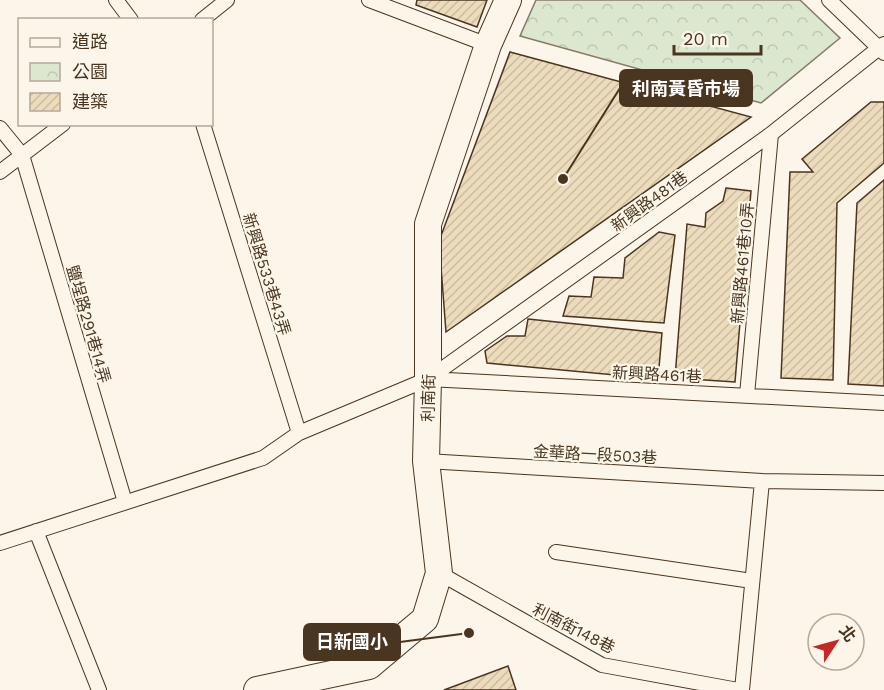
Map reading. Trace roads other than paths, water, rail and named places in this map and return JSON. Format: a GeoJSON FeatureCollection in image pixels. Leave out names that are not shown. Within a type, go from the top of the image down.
{"type":"FeatureCollection","features":[{"type":"Feature","properties":{"kind":"street","name":"利南街"},"geometry":{"type":"LineString","coordinates":[[257,690],[369,666],[425,619],[439,573],[426,461],[428,224],[488,45],[508,0]]}},
{"type":"Feature","properties":{"kind":"lane"},"geometry":{"type":"LineString","coordinates":[[116,0],[130,18]]}},
{"type":"Feature","properties":{"kind":"lane"},"geometry":{"type":"LineString","coordinates":[[204,18],[227,0]]}},
{"type":"Feature","properties":{"kind":"lane"},"geometry":{"type":"LineString","coordinates":[[369,0],[488,45]]}},
{"type":"Feature","properties":{"kind":"lane"},"geometry":{"type":"LineString","coordinates":[[830,0],[883,48]]}},
{"type":"Feature","properties":{"kind":"lane","name":"新興路481巷"},"geometry":{"type":"LineString","coordinates":[[428,379],[771,135],[883,48]]}},
{"type":"Feature","properties":{"kind":"lane"},"geometry":{"type":"LineString","coordinates":[[0,172],[60,126]]}},
{"type":"Feature","properties":{"kind":"lane","name":"新興路533巷43弄"},"geometry":{"type":"LineString","coordinates":[[204,126],[298,433]]}},
{"type":"Feature","properties":{"kind":"lane"},"geometry":{"type":"LineString","coordinates":[[0,128],[22,155]]}},
{"type":"Feature","properties":{"kind":"lane","name":"新興路461巷10弄"},"geometry":{"type":"LineString","coordinates":[[747,395],[771,135]]}},
{"type":"Feature","properties":{"kind":"lane","name":"鹽埕路291巷14弄"},"geometry":{"type":"LineString","coordinates":[[22,155],[125,502]]}},
{"type":"Feature","properties":{"kind":"lane"},"geometry":{"type":"LineString","coordinates":[[0,543],[263,458],[298,433],[428,379]]}},
{"type":"Feature","properties":{"kind":"lane","name":"新興路461巷"},"geometry":{"type":"LineString","coordinates":[[428,379],[884,403]]}},
{"type":"Feature","properties":{"kind":"lane","name":"金華路一段503巷"},"geometry":{"type":"LineString","coordinates":[[426,461],[762,481],[884,483]]}},
{"type":"Feature","properties":{"kind":"lane"},"geometry":{"type":"LineString","coordinates":[[740,690],[762,481]]}},
{"type":"Feature","properties":{"kind":"lane"},"geometry":{"type":"LineString","coordinates":[[36,531],[99,690]]}},
{"type":"Feature","properties":{"kind":"lane"},"geometry":{"type":"LineString","coordinates":[[556,552],[752,581]]}},
{"type":"Feature","properties":{"kind":"lane","name":"利南街148巷"},"geometry":{"type":"LineString","coordinates":[[439,573],[602,665],[740,690]]}},
{"type":"Feature","properties":{"kind":"place","name":"利南黃昏市場"},"geometry":{"type":"Point","coordinates":[563,179]}},
{"type":"Feature","properties":{"kind":"place","name":"日新國小"},"geometry":{"type":"Point","coordinates":[469,633]}}]}
